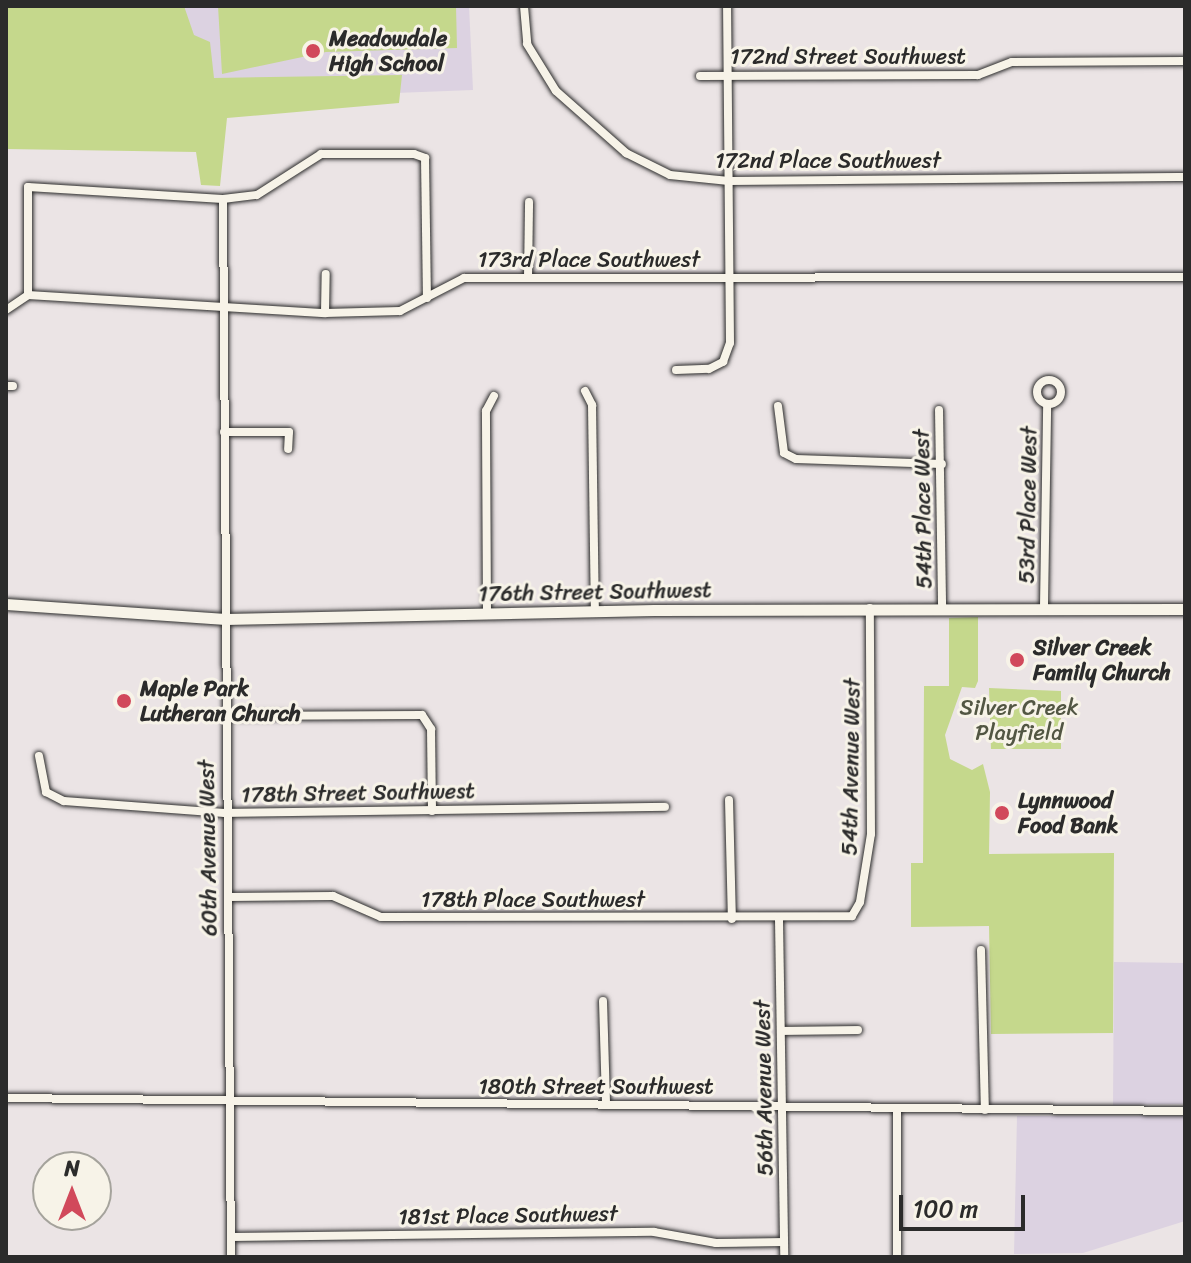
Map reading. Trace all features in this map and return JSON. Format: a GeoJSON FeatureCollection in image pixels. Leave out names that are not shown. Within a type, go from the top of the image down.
{"type":"FeatureCollection","features":[{"type":"Feature","properties":{"kind":"street","name":"172nd Place Southwest"},"geometry":{"type":"LineString","coordinates":[[524,6],[527,44],[556,91],[626,153],[670,175],[729,181],[1185,177]]}},
{"type":"Feature","properties":{"kind":"street"},"geometry":{"type":"LineString","coordinates":[[676,370],[709,369],[723,362],[730,343],[727,6]]}},
{"type":"Feature","properties":{"kind":"street","name":"172nd Street Southwest"},"geometry":{"type":"LineString","coordinates":[[700,76],[978,75],[1012,62],[1185,61]]}},
{"type":"Feature","properties":{"kind":"street"},"geometry":{"type":"LineString","coordinates":[[6,310],[28,295],[28,187],[223,199],[257,195],[321,154],[425,158],[427,298]]}},
{"type":"Feature","properties":{"kind":"street"},"geometry":{"type":"LineString","coordinates":[[291,159],[298,169]]}},
{"type":"Feature","properties":{"kind":"street","name":"60th Avenue West"},"geometry":{"type":"LineString","coordinates":[[223,199],[224,716],[231,1257]]}},
{"type":"Feature","properties":{"kind":"street"},"geometry":{"type":"LineString","coordinates":[[528,278],[529,202]]}},
{"type":"Feature","properties":{"kind":"street"},"geometry":{"type":"LineString","coordinates":[[325,313],[326,274]]}},
{"type":"Feature","properties":{"kind":"street","name":"173rd Place Southwest"},"geometry":{"type":"LineString","coordinates":[[28,295],[325,313],[400,311],[464,278],[1185,277]]}},
{"type":"Feature","properties":{"kind":"street"},"geometry":{"type":"LineString","coordinates":[[585,391],[592,405],[595,611]]}},
{"type":"Feature","properties":{"kind":"street"},"geometry":{"type":"LineString","coordinates":[[487,613],[486,411],[494,396]]}},
{"type":"Feature","properties":{"kind":"street","name":"53rd Place West"},"geometry":{"type":"LineString","coordinates":[[1044,606],[1047,405]]}},
{"type":"Feature","properties":{"kind":"street"},"geometry":{"type":"LineString","coordinates":[[778,406],[784,453],[796,459],[942,464]]}},
{"type":"Feature","properties":{"kind":"street","name":"54th Place West"},"geometry":{"type":"LineString","coordinates":[[939,410],[942,607]]}},
{"type":"Feature","properties":{"kind":"street"},"geometry":{"type":"LineString","coordinates":[[224,432],[289,432],[288,449]]}},
{"type":"Feature","properties":{"kind":"street","name":"176th Street Southwest"},"geometry":{"type":"LineString","coordinates":[[6,604],[225,619],[942,607],[1185,609]]}},
{"type":"Feature","properties":{"kind":"street","name":"54th Avenue West"},"geometry":{"type":"LineString","coordinates":[[843,918],[858,909],[870,848],[870,608]]}},
{"type":"Feature","properties":{"kind":"street"},"geometry":{"type":"LineString","coordinates":[[224,716],[411,712],[426,718],[431,729],[432,811]]}},
{"type":"Feature","properties":{"kind":"street","name":"178th Street Southwest"},"geometry":{"type":"LineString","coordinates":[[39,756],[44,788],[57,801],[225,813],[665,807]]}},
{"type":"Feature","properties":{"kind":"street"},"geometry":{"type":"LineString","coordinates":[[729,800],[732,919]]}},
{"type":"Feature","properties":{"kind":"street","name":"178th Place Southwest"},"geometry":{"type":"LineString","coordinates":[[228,897],[333,896],[381,917],[843,918]]}},
{"type":"Feature","properties":{"kind":"street","name":"56th Avenue West"},"geometry":{"type":"LineString","coordinates":[[779,920],[784,1257]]}},
{"type":"Feature","properties":{"kind":"street"},"geometry":{"type":"LineString","coordinates":[[981,950],[985,1110]]}},
{"type":"Feature","properties":{"kind":"street"},"geometry":{"type":"LineString","coordinates":[[603,1001],[606,1105]]}},
{"type":"Feature","properties":{"kind":"street"},"geometry":{"type":"LineString","coordinates":[[782,1031],[858,1030]]}},
{"type":"Feature","properties":{"kind":"street","name":"180th Street Southwest"},"geometry":{"type":"LineString","coordinates":[[6,1098],[1185,1111]]}},
{"type":"Feature","properties":{"kind":"street"},"geometry":{"type":"LineString","coordinates":[[897,1109],[897,1257]]}},
{"type":"Feature","properties":{"kind":"street","name":"181st Place Southwest"},"geometry":{"type":"LineString","coordinates":[[231,1237],[654,1232],[716,1243],[784,1242]]}},
{"type":"Feature","properties":{"kind":"shaded area","name":"Meadowdale High School"},"geometry":{"type":"Polygon","coordinates":[[[104,6],[469,6],[473,90],[213,100],[104,6]]]}},
{"type":"Feature","properties":{"kind":"shaded area"},"geometry":{"type":"Polygon","coordinates":[[[1114,962],[1185,963],[1185,1104],[1113,1105],[1114,962]]]}},
{"type":"Feature","properties":{"kind":"shaded area"},"geometry":{"type":"Polygon","coordinates":[[[1017,1116],[1185,1116],[1185,1221],[1083,1253],[1014,1254],[1017,1116]]]}},
{"type":"Feature","properties":{"kind":"green space"},"geometry":{"type":"Polygon","coordinates":[[[6,6],[184,6],[194,35],[210,42],[214,78],[402,75],[399,103],[227,118],[220,186],[201,185],[196,152],[6,149],[6,6]]]}},
{"type":"Feature","properties":{"kind":"green space"},"geometry":{"type":"Polygon","coordinates":[[[218,6],[456,6],[457,48],[326,52],[222,74],[218,6]]]}},
{"type":"Feature","properties":{"kind":"green space"},"geometry":{"type":"Polygon","coordinates":[[[978,617],[978,681],[975,688],[962,687],[945,735],[950,759],[972,770],[983,764],[990,792],[989,854],[1114,853],[1113,1033],[991,1034],[989,926],[911,927],[911,863],[923,863],[924,686],[949,686],[949,618],[978,617]]]}},
{"type":"Feature","properties":{"kind":"green space","name":"Silver Creek Playfield"},"geometry":{"type":"Polygon","coordinates":[[[989,688],[1061,691],[1061,749],[991,749],[989,688]]]}},
{"type":"Feature","properties":{"kind":"place","name":"Meadowdale High School"},"geometry":{"type":"Point","coordinates":[313,51]}},
{"type":"Feature","properties":{"kind":"place","name":"Silver Creek Family Church"},"geometry":{"type":"Point","coordinates":[1017,660]}},
{"type":"Feature","properties":{"kind":"place","name":"Maple Park Lutheran Church"},"geometry":{"type":"Point","coordinates":[124,701]}},
{"type":"Feature","properties":{"kind":"place","name":"Lynnwood Food Bank"},"geometry":{"type":"Point","coordinates":[1002,813]}}]}
